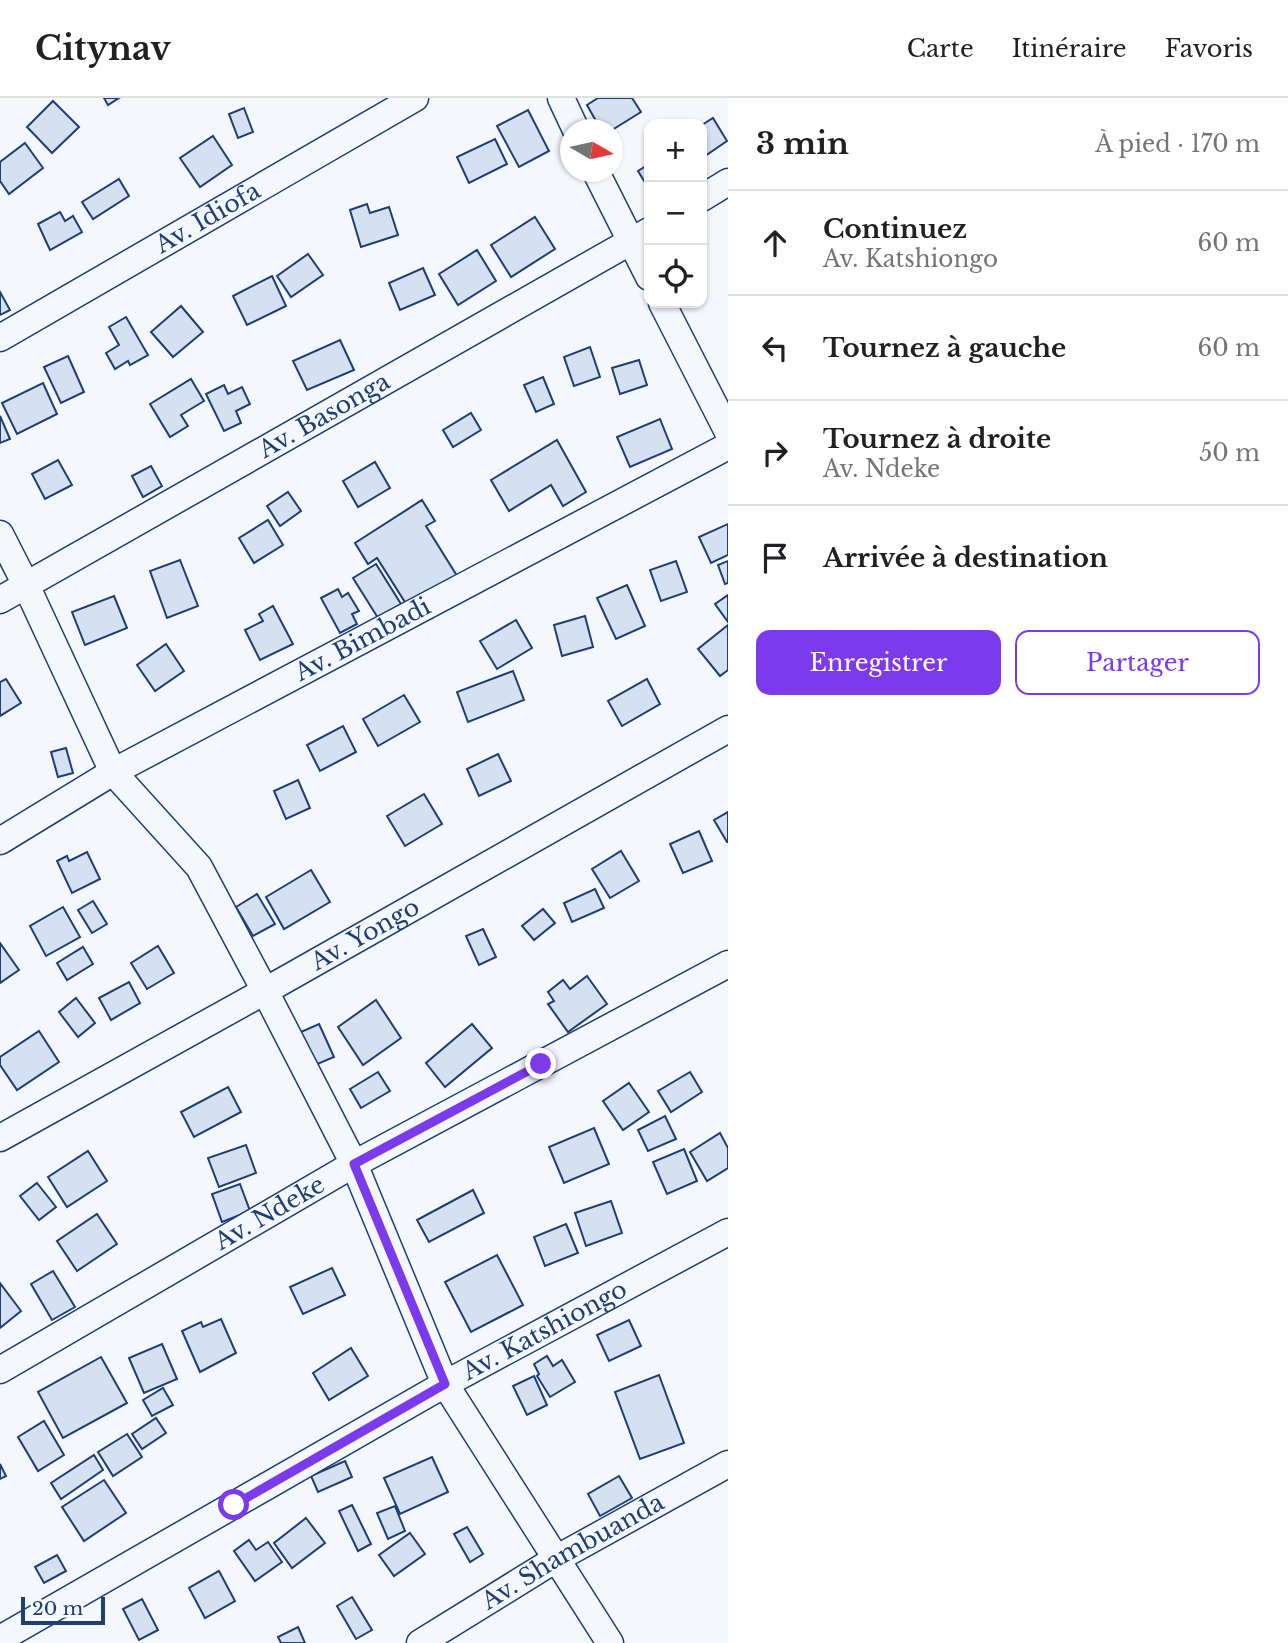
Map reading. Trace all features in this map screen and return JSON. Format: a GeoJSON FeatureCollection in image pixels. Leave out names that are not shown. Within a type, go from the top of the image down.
{"type":"FeatureCollection","features":[{"type":"Feature","properties":{"kind":"street","name":"Av. Idiofa"},"geometry":{"type":"LineString","coordinates":[[0,338],[415,98]]}},
{"type":"Feature","properties":{"kind":"street"},"geometry":{"type":"LineString","coordinates":[[561,98],[571,119]]}},
{"type":"Feature","properties":{"kind":"street"},"geometry":{"type":"LineString","coordinates":[[603,182],[640,237],[644,255]]}},
{"type":"Feature","properties":{"kind":"street"},"geometry":{"type":"LineString","coordinates":[[707,195],[728,182]]}},
{"type":"Feature","properties":{"kind":"street","name":"Av. Basonga"},"geometry":{"type":"LineString","coordinates":[[0,600],[640,237]]}},
{"type":"Feature","properties":{"kind":"street"},"geometry":{"type":"LineString","coordinates":[[665,308],[728,432]]}},
{"type":"Feature","properties":{"kind":"street","name":"Av. Bimbadi"},"geometry":{"type":"LineString","coordinates":[[0,841],[113,772],[728,446]]}},
{"type":"Feature","properties":{"kind":"street"},"geometry":{"type":"LineString","coordinates":[[0,534],[113,772],[199,867],[265,991],[354,1164],[445,1384],[610,1643]]}},
{"type":"Feature","properties":{"kind":"street","name":"Av. Yongo"},"geometry":{"type":"LineString","coordinates":[[0,1138],[728,729]]}},
{"type":"Feature","properties":{"kind":"street","name":"Av. Ndeke"},"geometry":{"type":"LineString","coordinates":[[0,1370],[354,1164],[728,964]]}},
{"type":"Feature","properties":{"kind":"street","name":"Av. Katshiongo"},"geometry":{"type":"LineString","coordinates":[[0,1639],[445,1384],[728,1232]]}},
{"type":"Feature","properties":{"kind":"street","name":"Av. Shambuanda"},"geometry":{"type":"LineString","coordinates":[[420,1643],[556,1559],[728,1464]]}},
{"type":"Feature","properties":{"kind":"building"},"geometry":{"type":"Polygon","coordinates":[[[104,98],[119,98],[108,105],[104,98]]]}},
{"type":"Feature","properties":{"kind":"building"},"geometry":{"type":"Polygon","coordinates":[[[598,98],[632,98],[641,112],[623,123],[623,119],[595,119],[587,105],[598,98]]]}},
{"type":"Feature","properties":{"kind":"building"},"geometry":{"type":"Polygon","coordinates":[[[53,101],[79,127],[52,153],[27,127],[53,101]]]}},
{"type":"Feature","properties":{"kind":"building"},"geometry":{"type":"Polygon","coordinates":[[[244,108],[253,132],[238,138],[229,114],[244,108]]]}},
{"type":"Feature","properties":{"kind":"building"},"geometry":{"type":"Polygon","coordinates":[[[528,110],[549,151],[519,167],[497,126],[528,110]]]}},
{"type":"Feature","properties":{"kind":"building"},"geometry":{"type":"Polygon","coordinates":[[[713,118],[727,141],[707,155],[707,122],[713,118]]]}},
{"type":"Feature","properties":{"kind":"building"},"geometry":{"type":"Polygon","coordinates":[[[213,136],[232,165],[200,187],[180,158],[213,136]]]}},
{"type":"Feature","properties":{"kind":"building"},"geometry":{"type":"Polygon","coordinates":[[[495,139],[507,164],[469,183],[457,157],[495,139]]]}},
{"type":"Feature","properties":{"kind":"building"},"geometry":{"type":"Polygon","coordinates":[[[25,143],[43,168],[9,194],[0,181],[0,162],[25,143]]]}},
{"type":"Feature","properties":{"kind":"building"},"geometry":{"type":"Polygon","coordinates":[[[644,167],[644,181],[638,171],[644,167]]]}},
{"type":"Feature","properties":{"kind":"building"},"geometry":{"type":"Polygon","coordinates":[[[119,179],[129,196],[93,219],[82,202],[119,179]]]}},
{"type":"Feature","properties":{"kind":"building"},"geometry":{"type":"Polygon","coordinates":[[[367,204],[370,213],[389,207],[398,235],[361,247],[350,210],[367,204]]]}},
{"type":"Feature","properties":{"kind":"building"},"geometry":{"type":"Polygon","coordinates":[[[60,212],[65,221],[73,216],[82,232],[50,250],[38,224],[60,212]]]}},
{"type":"Feature","properties":{"kind":"building"},"geometry":{"type":"Polygon","coordinates":[[[535,217],[555,249],[511,277],[491,245],[535,217]]]}},
{"type":"Feature","properties":{"kind":"building"},"geometry":{"type":"Polygon","coordinates":[[[477,250],[496,281],[458,305],[439,274],[477,250]]]}},
{"type":"Feature","properties":{"kind":"building"},"geometry":{"type":"Polygon","coordinates":[[[308,254],[323,275],[291,297],[277,276],[308,254]]]}},
{"type":"Feature","properties":{"kind":"building"},"geometry":{"type":"Polygon","coordinates":[[[423,268],[435,295],[400,310],[389,283],[423,268]]]}},
{"type":"Feature","properties":{"kind":"building"},"geometry":{"type":"Polygon","coordinates":[[[272,276],[286,306],[247,325],[233,296],[272,276]]]}},
{"type":"Feature","properties":{"kind":"building"},"geometry":{"type":"Polygon","coordinates":[[[0,292],[10,310],[0,315],[0,292]]]}},
{"type":"Feature","properties":{"kind":"building"},"geometry":{"type":"Polygon","coordinates":[[[181,306],[203,332],[173,357],[151,332],[181,306]]]}},
{"type":"Feature","properties":{"kind":"building"},"geometry":{"type":"Polygon","coordinates":[[[126,317],[148,355],[130,365],[128,361],[115,369],[106,353],[119,345],[109,327],[126,317]]]}},
{"type":"Feature","properties":{"kind":"building"},"geometry":{"type":"Polygon","coordinates":[[[340,340],[354,370],[307,390],[293,361],[340,340]]]}},
{"type":"Feature","properties":{"kind":"building"},"geometry":{"type":"Polygon","coordinates":[[[590,347],[600,377],[574,386],[564,357],[590,347]]]}},
{"type":"Feature","properties":{"kind":"building"},"geometry":{"type":"Polygon","coordinates":[[[68,356],[84,392],[61,403],[44,367],[68,356]]]}},
{"type":"Feature","properties":{"kind":"building"},"geometry":{"type":"Polygon","coordinates":[[[639,360],[647,385],[620,394],[612,368],[639,360]]]}},
{"type":"Feature","properties":{"kind":"building"},"geometry":{"type":"Polygon","coordinates":[[[543,377],[554,404],[536,412],[524,385],[543,377]]]}},
{"type":"Feature","properties":{"kind":"building"},"geometry":{"type":"Polygon","coordinates":[[[191,379],[204,401],[181,415],[188,426],[170,437],[150,404],[191,379]]]}},
{"type":"Feature","properties":{"kind":"building"},"geometry":{"type":"Polygon","coordinates":[[[43,383],[57,414],[17,434],[2,403],[43,383]]]}},
{"type":"Feature","properties":{"kind":"building"},"geometry":{"type":"Polygon","coordinates":[[[224,385],[228,394],[242,387],[250,404],[236,411],[241,423],[224,431],[206,394],[224,385]]]}},
{"type":"Feature","properties":{"kind":"building"},"geometry":{"type":"Polygon","coordinates":[[[471,413],[481,430],[453,447],[443,430],[471,413]]]}},
{"type":"Feature","properties":{"kind":"building"},"geometry":{"type":"Polygon","coordinates":[[[0,416],[10,439],[0,443],[0,416]]]}},
{"type":"Feature","properties":{"kind":"building"},"geometry":{"type":"Polygon","coordinates":[[[660,419],[672,449],[630,467],[617,437],[660,419]]]}},
{"type":"Feature","properties":{"kind":"building"},"geometry":{"type":"Polygon","coordinates":[[[557,440],[586,492],[563,506],[551,485],[509,511],[491,480],[557,440]]]}},
{"type":"Feature","properties":{"kind":"building"},"geometry":{"type":"Polygon","coordinates":[[[58,460],[72,485],[45,499],[32,474],[58,460]]]}},
{"type":"Feature","properties":{"kind":"building"},"geometry":{"type":"Polygon","coordinates":[[[375,462],[390,488],[358,507],[343,481],[375,462]]]}},
{"type":"Feature","properties":{"kind":"building"},"geometry":{"type":"Polygon","coordinates":[[[151,466],[162,486],[143,497],[132,476],[151,466]]]}},
{"type":"Feature","properties":{"kind":"building"},"geometry":{"type":"Polygon","coordinates":[[[288,492],[301,511],[280,526],[267,506],[288,492]]]}},
{"type":"Feature","properties":{"kind":"building"},"geometry":{"type":"Polygon","coordinates":[[[422,500],[435,521],[426,526],[459,579],[410,610],[377,558],[368,564],[355,543],[422,500]]]}},
{"type":"Feature","properties":{"kind":"building"},"geometry":{"type":"Polygon","coordinates":[[[268,520],[283,545],[254,563],[239,538],[268,520]]]}},
{"type":"Feature","properties":{"kind":"building"},"geometry":{"type":"Polygon","coordinates":[[[728,524],[728,555],[711,563],[699,537],[728,524]]]}},
{"type":"Feature","properties":{"kind":"building"},"geometry":{"type":"Polygon","coordinates":[[[180,560],[198,606],[167,618],[150,571],[180,560]]]}},
{"type":"Feature","properties":{"kind":"building"},"geometry":{"type":"Polygon","coordinates":[[[676,561],[687,592],[661,601],[650,570],[676,561]]]}},
{"type":"Feature","properties":{"kind":"building"},"geometry":{"type":"Polygon","coordinates":[[[728,561],[728,583],[725,584],[718,565],[728,561]]]}},
{"type":"Feature","properties":{"kind":"building"},"geometry":{"type":"Polygon","coordinates":[[[376,564],[401,604],[378,618],[353,578],[376,564]]]}},
{"type":"Feature","properties":{"kind":"building"},"geometry":{"type":"Polygon","coordinates":[[[627,585],[645,626],[616,639],[597,598],[627,585]]]}},
{"type":"Feature","properties":{"kind":"building"},"geometry":{"type":"Polygon","coordinates":[[[338,589],[342,597],[348,593],[359,611],[352,614],[357,624],[340,633],[321,598],[338,589]]]}},
{"type":"Feature","properties":{"kind":"building"},"geometry":{"type":"Polygon","coordinates":[[[728,595],[728,622],[715,604],[728,595]]]}},
{"type":"Feature","properties":{"kind":"building"},"geometry":{"type":"Polygon","coordinates":[[[114,596],[127,628],[85,645],[72,612],[114,596]]]}},
{"type":"Feature","properties":{"kind":"building"},"geometry":{"type":"Polygon","coordinates":[[[273,606],[293,644],[260,660],[245,630],[263,621],[259,614],[273,606]]]}},
{"type":"Feature","properties":{"kind":"building"},"geometry":{"type":"Polygon","coordinates":[[[585,616],[593,647],[562,656],[554,625],[585,616]]]}},
{"type":"Feature","properties":{"kind":"building"},"geometry":{"type":"Polygon","coordinates":[[[516,620],[532,648],[497,669],[480,641],[516,620]]]}},
{"type":"Feature","properties":{"kind":"building"},"geometry":{"type":"Polygon","coordinates":[[[728,625],[728,670],[720,676],[698,649],[728,625]]]}},
{"type":"Feature","properties":{"kind":"building"},"geometry":{"type":"Polygon","coordinates":[[[166,644],[184,671],[155,691],[137,665],[166,644]]]}},
{"type":"Feature","properties":{"kind":"building"},"geometry":{"type":"Polygon","coordinates":[[[513,671],[524,700],[468,722],[457,692],[513,671]]]}},
{"type":"Feature","properties":{"kind":"building"},"geometry":{"type":"Polygon","coordinates":[[[6,679],[21,703],[0,716],[0,682],[6,679]]]}},
{"type":"Feature","properties":{"kind":"building"},"geometry":{"type":"Polygon","coordinates":[[[647,679],[660,704],[622,726],[608,701],[647,679]]]}},
{"type":"Feature","properties":{"kind":"building"},"geometry":{"type":"Polygon","coordinates":[[[404,695],[420,722],[378,746],[363,719],[404,695]]]}},
{"type":"Feature","properties":{"kind":"building"},"geometry":{"type":"Polygon","coordinates":[[[343,726],[356,752],[320,771],[307,745],[343,726]]]}},
{"type":"Feature","properties":{"kind":"building"},"geometry":{"type":"Polygon","coordinates":[[[66,748],[73,773],[58,777],[51,752],[66,748]]]}},
{"type":"Feature","properties":{"kind":"building"},"geometry":{"type":"Polygon","coordinates":[[[498,754],[511,781],[479,796],[467,769],[498,754]]]}},
{"type":"Feature","properties":{"kind":"building"},"geometry":{"type":"Polygon","coordinates":[[[298,780],[310,808],[286,819],[274,791],[298,780]]]}},
{"type":"Feature","properties":{"kind":"building"},"geometry":{"type":"Polygon","coordinates":[[[424,794],[442,824],[405,846],[387,816],[424,794]]]}},
{"type":"Feature","properties":{"kind":"building"},"geometry":{"type":"Polygon","coordinates":[[[728,812],[728,842],[727,842],[714,820],[728,812]]]}},
{"type":"Feature","properties":{"kind":"building"},"geometry":{"type":"Polygon","coordinates":[[[699,831],[712,861],[683,873],[670,844],[699,831]]]}},
{"type":"Feature","properties":{"kind":"building"},"geometry":{"type":"Polygon","coordinates":[[[621,851],[639,881],[610,898],[592,869],[621,851]]]}},
{"type":"Feature","properties":{"kind":"building"},"geometry":{"type":"Polygon","coordinates":[[[87,852],[100,879],[72,893],[57,861],[67,856],[69,861],[87,852]]]}},
{"type":"Feature","properties":{"kind":"building"},"geometry":{"type":"Polygon","coordinates":[[[311,870],[330,902],[284,929],[266,897],[311,870]]]}},
{"type":"Feature","properties":{"kind":"building"},"geometry":{"type":"Polygon","coordinates":[[[595,889],[604,908],[572,922],[564,903],[595,889]]]}},
{"type":"Feature","properties":{"kind":"building"},"geometry":{"type":"Polygon","coordinates":[[[257,894],[275,924],[253,936],[236,907],[257,894]]]}},
{"type":"Feature","properties":{"kind":"building"},"geometry":{"type":"Polygon","coordinates":[[[93,901],[107,924],[92,933],[78,910],[93,901]]]}},
{"type":"Feature","properties":{"kind":"building"},"geometry":{"type":"Polygon","coordinates":[[[63,907],[80,937],[46,956],[30,926],[63,907]]]}},
{"type":"Feature","properties":{"kind":"building"},"geometry":{"type":"Polygon","coordinates":[[[543,909],[555,923],[534,940],[522,926],[543,909]]]}},
{"type":"Feature","properties":{"kind":"building"},"geometry":{"type":"Polygon","coordinates":[[[483,929],[496,957],[479,965],[466,936],[483,929]]]}},
{"type":"Feature","properties":{"kind":"building"},"geometry":{"type":"Polygon","coordinates":[[[0,943],[19,970],[0,983],[0,943]]]}},
{"type":"Feature","properties":{"kind":"building"},"geometry":{"type":"Polygon","coordinates":[[[158,946],[174,973],[147,989],[131,963],[158,946]]]}},
{"type":"Feature","properties":{"kind":"building"},"geometry":{"type":"Polygon","coordinates":[[[83,947],[93,964],[67,980],[57,963],[83,947]]]}},
{"type":"Feature","properties":{"kind":"building"},"geometry":{"type":"Polygon","coordinates":[[[587,976],[607,1004],[568,1032],[548,1004],[554,1001],[548,992],[563,980],[570,989],[587,976]]]}},
{"type":"Feature","properties":{"kind":"building"},"geometry":{"type":"Polygon","coordinates":[[[129,982],[140,1003],[111,1020],[99,998],[129,982]]]}},
{"type":"Feature","properties":{"kind":"building"},"geometry":{"type":"Polygon","coordinates":[[[76,998],[95,1023],[78,1037],[59,1012],[76,998]]]}},
{"type":"Feature","properties":{"kind":"building"},"geometry":{"type":"Polygon","coordinates":[[[376,1000],[401,1038],[363,1065],[338,1027],[376,1000]]]}},
{"type":"Feature","properties":{"kind":"building"},"geometry":{"type":"Polygon","coordinates":[[[319,1024],[334,1057],[308,1068],[294,1035],[319,1024]]]}},
{"type":"Feature","properties":{"kind":"building"},"geometry":{"type":"Polygon","coordinates":[[[472,1024],[492,1048],[445,1087],[426,1063],[472,1024]]]}},
{"type":"Feature","properties":{"kind":"building"},"geometry":{"type":"Polygon","coordinates":[[[39,1031],[59,1062],[17,1090],[0,1065],[0,1057],[39,1031]]]}},
{"type":"Feature","properties":{"kind":"building"},"geometry":{"type":"Polygon","coordinates":[[[378,1072],[390,1091],[361,1108],[350,1089],[378,1072]]]}},
{"type":"Feature","properties":{"kind":"building"},"geometry":{"type":"Polygon","coordinates":[[[690,1072],[702,1092],[671,1112],[658,1091],[690,1072]]]}},
{"type":"Feature","properties":{"kind":"building"},"geometry":{"type":"Polygon","coordinates":[[[629,1083],[649,1112],[623,1130],[603,1101],[629,1083]]]}},
{"type":"Feature","properties":{"kind":"building"},"geometry":{"type":"Polygon","coordinates":[[[228,1087],[241,1112],[194,1137],[181,1112],[228,1087]]]}},
{"type":"Feature","properties":{"kind":"building"},"geometry":{"type":"Polygon","coordinates":[[[665,1116],[676,1139],[648,1151],[638,1130],[665,1116]]]}},
{"type":"Feature","properties":{"kind":"building"},"geometry":{"type":"Polygon","coordinates":[[[594,1128],[609,1164],[564,1183],[549,1147],[594,1128]]]}},
{"type":"Feature","properties":{"kind":"building"},"geometry":{"type":"Polygon","coordinates":[[[720,1133],[728,1148],[728,1168],[707,1181],[690,1152],[720,1133]]]}},
{"type":"Feature","properties":{"kind":"building"},"geometry":{"type":"Polygon","coordinates":[[[246,1145],[256,1173],[219,1187],[208,1158],[246,1145]]]}},
{"type":"Feature","properties":{"kind":"building"},"geometry":{"type":"Polygon","coordinates":[[[684,1149],[697,1181],[667,1194],[653,1162],[684,1149]]]}},
{"type":"Feature","properties":{"kind":"building"},"geometry":{"type":"Polygon","coordinates":[[[88,1151],[107,1181],[67,1207],[48,1177],[88,1151]]]}},
{"type":"Feature","properties":{"kind":"building"},"geometry":{"type":"Polygon","coordinates":[[[37,1183],[56,1207],[39,1220],[20,1196],[37,1183]]]}},
{"type":"Feature","properties":{"kind":"building"},"geometry":{"type":"Polygon","coordinates":[[[240,1184],[250,1211],[222,1222],[212,1194],[240,1184]]]}},
{"type":"Feature","properties":{"kind":"building"},"geometry":{"type":"Polygon","coordinates":[[[473,1190],[484,1213],[429,1242],[417,1220],[473,1190]]]}},
{"type":"Feature","properties":{"kind":"building"},"geometry":{"type":"Polygon","coordinates":[[[611,1201],[622,1233],[586,1246],[575,1213],[611,1201]]]}},
{"type":"Feature","properties":{"kind":"building"},"geometry":{"type":"Polygon","coordinates":[[[97,1214],[117,1244],[77,1271],[57,1241],[97,1214]]]}},
{"type":"Feature","properties":{"kind":"building"},"geometry":{"type":"Polygon","coordinates":[[[566,1224],[578,1253],[545,1266],[534,1237],[566,1224]]]}},
{"type":"Feature","properties":{"kind":"building"},"geometry":{"type":"Polygon","coordinates":[[[497,1255],[523,1305],[471,1332],[445,1282],[497,1255]]]}},
{"type":"Feature","properties":{"kind":"building"},"geometry":{"type":"Polygon","coordinates":[[[332,1268],[345,1295],[303,1314],[290,1287],[332,1268]]]}},
{"type":"Feature","properties":{"kind":"building"},"geometry":{"type":"Polygon","coordinates":[[[53,1271],[75,1307],[52,1320],[31,1284],[53,1271]]]}},
{"type":"Feature","properties":{"kind":"building"},"geometry":{"type":"Polygon","coordinates":[[[0,1283],[21,1311],[0,1328],[0,1283]]]}},
{"type":"Feature","properties":{"kind":"building"},"geometry":{"type":"Polygon","coordinates":[[[221,1319],[236,1353],[200,1372],[182,1331],[201,1322],[203,1327],[221,1319]]]}},
{"type":"Feature","properties":{"kind":"building"},"geometry":{"type":"Polygon","coordinates":[[[629,1320],[641,1346],[609,1361],[597,1335],[629,1320]]]}},
{"type":"Feature","properties":{"kind":"building"},"geometry":{"type":"Polygon","coordinates":[[[162,1344],[177,1379],[144,1393],[129,1358],[162,1344]]]}},
{"type":"Feature","properties":{"kind":"building"},"geometry":{"type":"Polygon","coordinates":[[[351,1348],[368,1376],[329,1400],[313,1373],[351,1348]]]}},
{"type":"Feature","properties":{"kind":"building"},"geometry":{"type":"Polygon","coordinates":[[[547,1356],[553,1366],[562,1360],[575,1382],[550,1397],[537,1376],[539,1374],[534,1364],[547,1356]]]}},
{"type":"Feature","properties":{"kind":"building"},"geometry":{"type":"Polygon","coordinates":[[[101,1357],[127,1403],[63,1438],[38,1392],[101,1357]]]}},
{"type":"Feature","properties":{"kind":"building"},"geometry":{"type":"Polygon","coordinates":[[[659,1375],[684,1443],[640,1459],[615,1392],[659,1375]]]}},
{"type":"Feature","properties":{"kind":"building"},"geometry":{"type":"Polygon","coordinates":[[[534,1376],[547,1405],[527,1415],[513,1386],[534,1376]]]}},
{"type":"Feature","properties":{"kind":"building"},"geometry":{"type":"Polygon","coordinates":[[[163,1388],[173,1405],[152,1416],[143,1400],[163,1388]]]}},
{"type":"Feature","properties":{"kind":"building"},"geometry":{"type":"Polygon","coordinates":[[[156,1418],[166,1433],[142,1449],[132,1434],[156,1418]]]}},
{"type":"Feature","properties":{"kind":"building"},"geometry":{"type":"Polygon","coordinates":[[[44,1421],[64,1455],[38,1471],[18,1437],[44,1421]]]}},
{"type":"Feature","properties":{"kind":"building"},"geometry":{"type":"Polygon","coordinates":[[[127,1434],[142,1457],[113,1476],[98,1452],[127,1434]]]}},
{"type":"Feature","properties":{"kind":"building"},"geometry":{"type":"Polygon","coordinates":[[[94,1455],[103,1470],[61,1499],[51,1483],[94,1455]]]}},
{"type":"Feature","properties":{"kind":"building"},"geometry":{"type":"Polygon","coordinates":[[[432,1457],[448,1492],[400,1514],[384,1478],[432,1457]]]}},
{"type":"Feature","properties":{"kind":"building"},"geometry":{"type":"Polygon","coordinates":[[[345,1461],[352,1477],[318,1492],[311,1476],[345,1461]]]}},
{"type":"Feature","properties":{"kind":"building"},"geometry":{"type":"Polygon","coordinates":[[[0,1464],[6,1476],[0,1479],[0,1464]]]}},
{"type":"Feature","properties":{"kind":"building"},"geometry":{"type":"Polygon","coordinates":[[[619,1476],[632,1498],[600,1516],[588,1494],[619,1476]]]}},
{"type":"Feature","properties":{"kind":"building"},"geometry":{"type":"Polygon","coordinates":[[[104,1480],[126,1513],[84,1541],[62,1507],[104,1480]]]}},
{"type":"Feature","properties":{"kind":"building"},"geometry":{"type":"Polygon","coordinates":[[[352,1505],[371,1544],[358,1551],[339,1511],[352,1505]]]}},
{"type":"Feature","properties":{"kind":"building"},"geometry":{"type":"Polygon","coordinates":[[[395,1506],[405,1531],[388,1539],[377,1513],[395,1506]]]}},
{"type":"Feature","properties":{"kind":"building"},"geometry":{"type":"Polygon","coordinates":[[[306,1518],[325,1543],[292,1568],[274,1543],[306,1518]]]}},
{"type":"Feature","properties":{"kind":"building"},"geometry":{"type":"Polygon","coordinates":[[[467,1527],[483,1554],[470,1562],[454,1534],[467,1527]]]}},
{"type":"Feature","properties":{"kind":"building"},"geometry":{"type":"Polygon","coordinates":[[[410,1533],[425,1554],[394,1576],[379,1555],[410,1533]]]}},
{"type":"Feature","properties":{"kind":"building"},"geometry":{"type":"Polygon","coordinates":[[[249,1540],[256,1550],[268,1542],[282,1562],[255,1581],[234,1551],[249,1540]]]}},
{"type":"Feature","properties":{"kind":"building"},"geometry":{"type":"Polygon","coordinates":[[[57,1555],[66,1571],[44,1583],[35,1567],[57,1555]]]}},
{"type":"Feature","properties":{"kind":"building"},"geometry":{"type":"Polygon","coordinates":[[[219,1571],[235,1601],[205,1618],[189,1588],[219,1571]]]}},
{"type":"Feature","properties":{"kind":"building"},"geometry":{"type":"Polygon","coordinates":[[[352,1597],[372,1630],[356,1639],[337,1606],[352,1597]]]}},
{"type":"Feature","properties":{"kind":"building"},"geometry":{"type":"Polygon","coordinates":[[[142,1599],[158,1630],[139,1640],[123,1609],[142,1599]]]}},
{"type":"Feature","properties":{"kind":"building"},"geometry":{"type":"Polygon","coordinates":[[[298,1627],[305,1643],[281,1643],[278,1637],[298,1627]]]}},
{"type":"Feature","properties":{"kind":"route"},"geometry":{"type":"LineString","coordinates":[[234,1505],[445,1384],[354,1164],[541,1064]]}}]}
